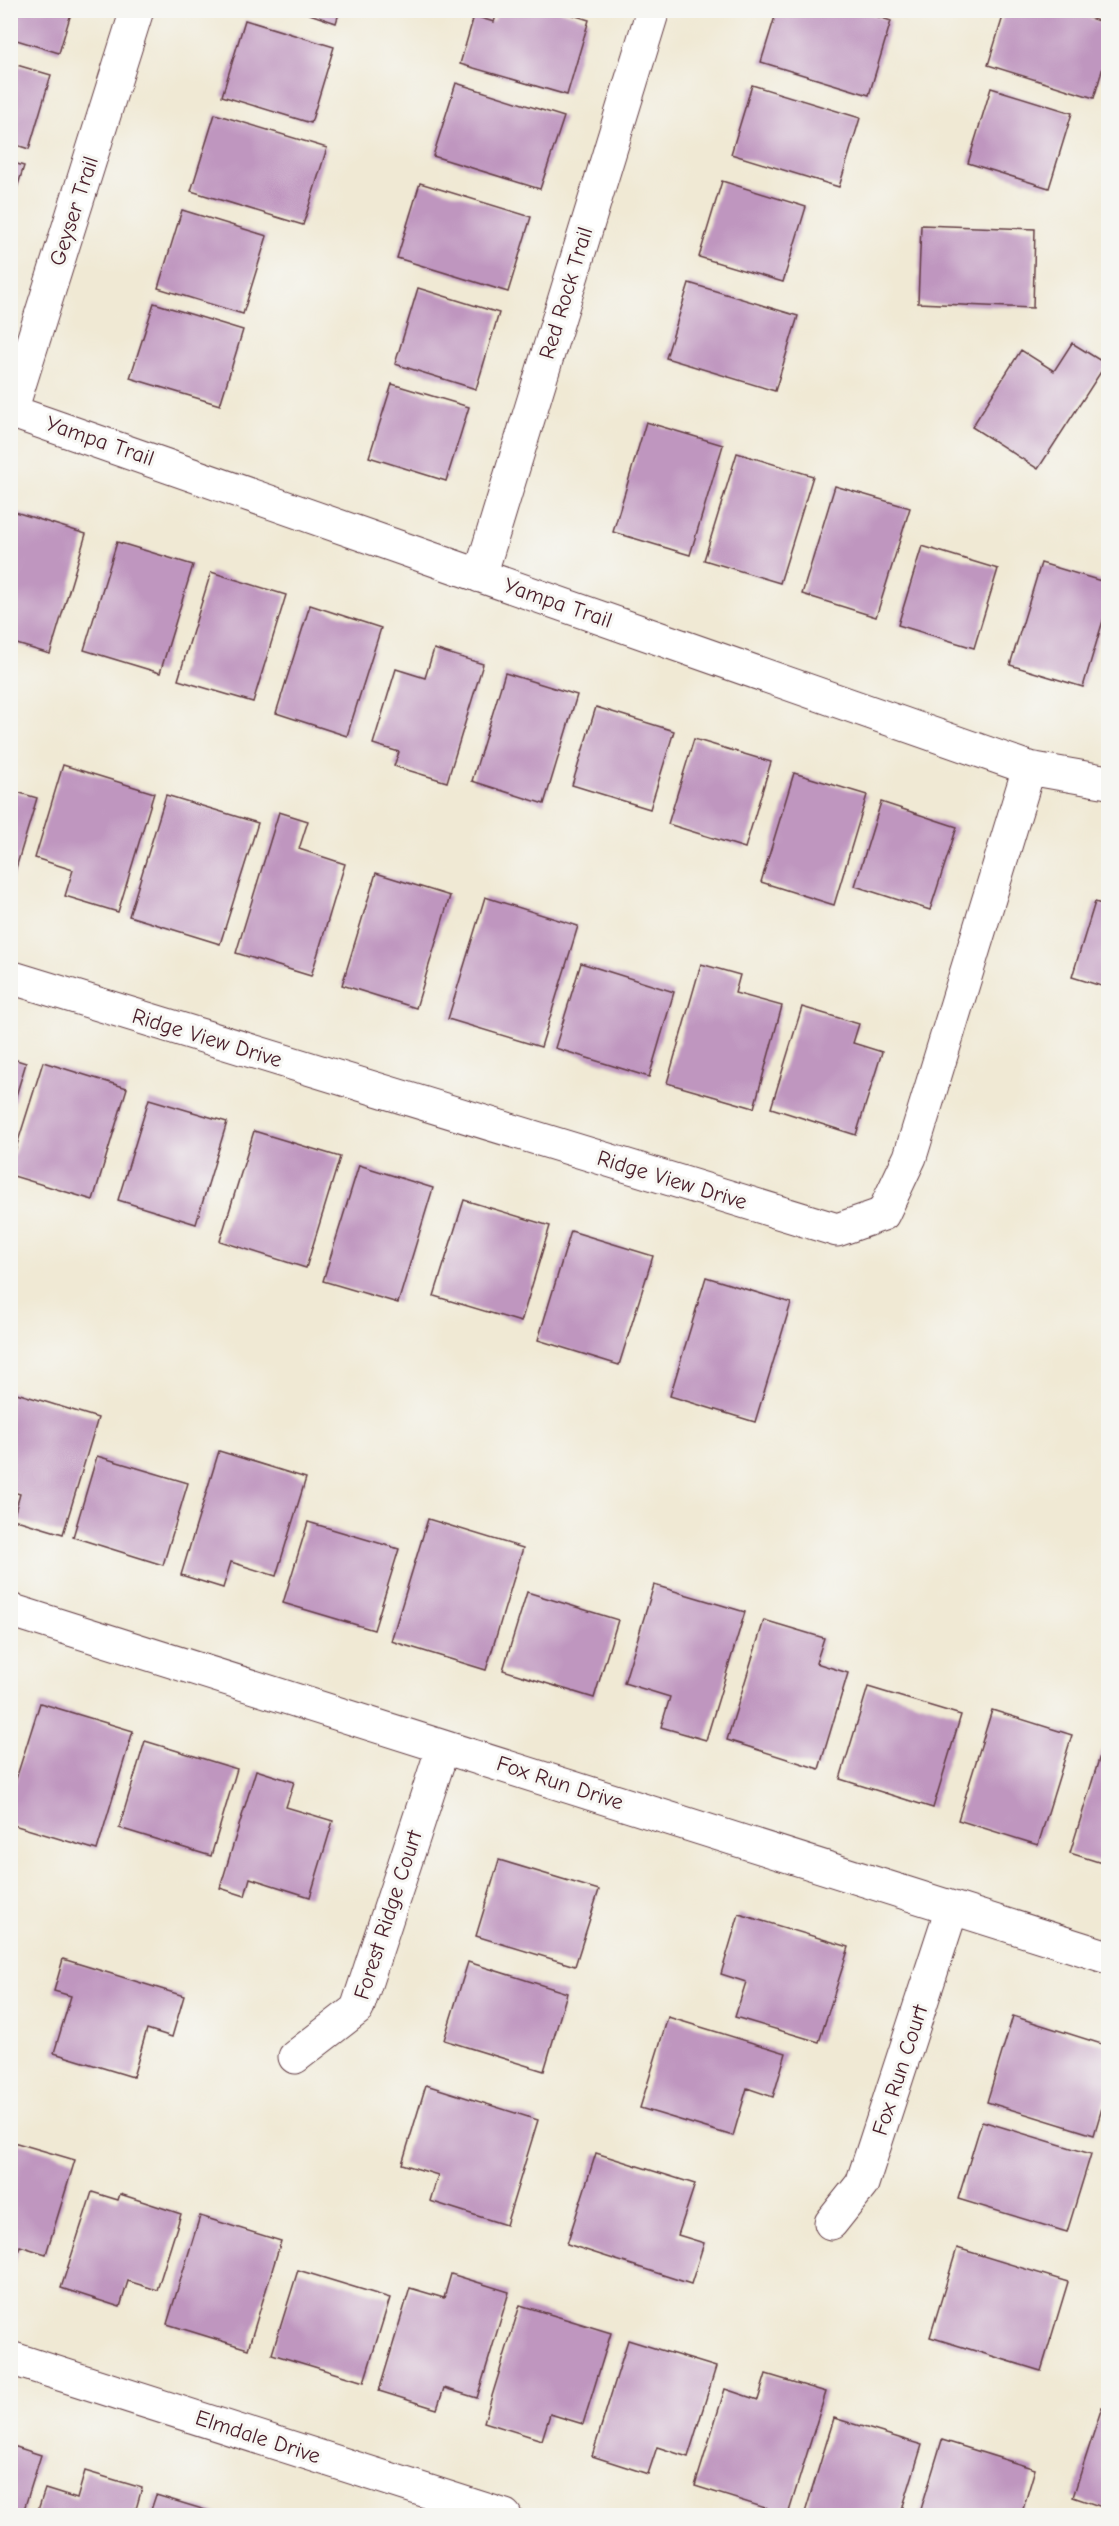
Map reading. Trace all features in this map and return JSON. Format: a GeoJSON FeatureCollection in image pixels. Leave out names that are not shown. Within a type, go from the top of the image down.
{"type":"FeatureCollection","features":[{"type":"Feature","properties":{"kind":"street","name":"Geyser Trail"},"geometry":{"type":"LineString","coordinates":[[10,411],[137,10]]}},
{"type":"Feature","properties":{"kind":"street","name":"Red Rock Trail"},"geometry":{"type":"LineString","coordinates":[[480,576],[653,10]]}},
{"type":"Feature","properties":{"kind":"street","name":"Yampa Trail"},"geometry":{"type":"LineString","coordinates":[[10,411],[1029,768],[1108,782]]}},
{"type":"Feature","properties":{"kind":"street","name":"Ridge View Drive"},"geometry":{"type":"LineString","coordinates":[[10,977],[837,1230],[883,1215],[910,1157],[1029,768]]}},
{"type":"Feature","properties":{"kind":"street","name":"Fox Run Drive"},"geometry":{"type":"LineString","coordinates":[[10,1610],[1108,1957]]}},
{"type":"Feature","properties":{"kind":"street","name":"Forest Ridge Court"},"geometry":{"type":"LineString","coordinates":[[295,2057],[357,2009],[443,1747]]}},
{"type":"Feature","properties":{"kind":"street","name":"Fox Run Court"},"geometry":{"type":"LineString","coordinates":[[831,2223],[862,2184],[952,1908]]}},
{"type":"Feature","properties":{"kind":"street","name":"Elmdale Drive"},"geometry":{"type":"LineString","coordinates":[[10,2358],[505,2516]]}},
{"type":"Feature","properties":{"kind":"building"},"geometry":{"type":"Polygon","coordinates":[[[10,10],[72,10],[59,53],[10,38],[10,10]]]}},
{"type":"Feature","properties":{"kind":"building"},"geometry":{"type":"Polygon","coordinates":[[[298,10],[340,10],[336,23],[298,10]]]}},
{"type":"Feature","properties":{"kind":"building"},"geometry":{"type":"Polygon","coordinates":[[[498,10],[557,10],[589,20],[567,95],[460,64],[474,16],[494,22],[498,10]]]}},
{"type":"Feature","properties":{"kind":"building"},"geometry":{"type":"Polygon","coordinates":[[[777,10],[858,10],[891,21],[869,95],[761,62],[777,10]]]}},
{"type":"Feature","properties":{"kind":"building"},"geometry":{"type":"Polygon","coordinates":[[[1005,10],[1065,10],[1108,24],[1108,50],[1094,98],[988,65],[1005,10]]]}},
{"type":"Feature","properties":{"kind":"building"},"geometry":{"type":"Polygon","coordinates":[[[245,20],[334,47],[311,123],[222,96],[245,20]]]}},
{"type":"Feature","properties":{"kind":"building"},"geometry":{"type":"Polygon","coordinates":[[[10,63],[51,75],[29,149],[10,143],[10,63]]]}},
{"type":"Feature","properties":{"kind":"building"},"geometry":{"type":"Polygon","coordinates":[[[456,83],[564,117],[540,189],[433,156],[456,83]]]}},
{"type":"Feature","properties":{"kind":"building"},"geometry":{"type":"Polygon","coordinates":[[[752,85],[860,118],[839,187],[731,154],[752,85]]]}},
{"type":"Feature","properties":{"kind":"building"},"geometry":{"type":"Polygon","coordinates":[[[991,88],[1072,113],[1049,188],[968,163],[991,88]]]}},
{"type":"Feature","properties":{"kind":"building"},"geometry":{"type":"Polygon","coordinates":[[[215,114],[327,148],[303,225],[191,191],[215,114]]]}},
{"type":"Feature","properties":{"kind":"building"},"geometry":{"type":"Polygon","coordinates":[[[10,162],[24,166],[11,207],[10,207],[10,162]]]}},
{"type":"Feature","properties":{"kind":"building"},"geometry":{"type":"Polygon","coordinates":[[[722,181],[806,207],[783,282],[699,257],[722,181]]]}},
{"type":"Feature","properties":{"kind":"building"},"geometry":{"type":"Polygon","coordinates":[[[420,183],[531,217],[508,292],[397,258],[420,183]]]}},
{"type":"Feature","properties":{"kind":"building"},"geometry":{"type":"Polygon","coordinates":[[[182,210],[267,236],[243,314],[158,288],[182,210]]]}},
{"type":"Feature","properties":{"kind":"building"},"geometry":{"type":"Polygon","coordinates":[[[921,225],[1035,229],[1033,308],[918,303],[921,225]]]}},
{"type":"Feature","properties":{"kind":"building"},"geometry":{"type":"Polygon","coordinates":[[[689,283],[798,316],[775,391],[666,358],[689,283]]]}},
{"type":"Feature","properties":{"kind":"building"},"geometry":{"type":"Polygon","coordinates":[[[418,288],[499,313],[476,389],[395,364],[418,288]]]}},
{"type":"Feature","properties":{"kind":"building"},"geometry":{"type":"Polygon","coordinates":[[[154,303],[243,330],[220,405],[130,378],[154,303]]]}},
{"type":"Feature","properties":{"kind":"building"},"geometry":{"type":"Polygon","coordinates":[[[1072,343],[1106,364],[1038,469],[972,427],[1021,350],[1054,371],[1072,343]]]}},
{"type":"Feature","properties":{"kind":"building"},"geometry":{"type":"Polygon","coordinates":[[[392,384],[469,407],[446,481],[369,457],[392,384]]]}},
{"type":"Feature","properties":{"kind":"building"},"geometry":{"type":"Polygon","coordinates":[[[646,422],[723,445],[690,555],[613,532],[646,422]]]}},
{"type":"Feature","properties":{"kind":"building"},"geometry":{"type":"Polygon","coordinates":[[[737,453],[813,476],[780,583],[704,560],[737,453]]]}},
{"type":"Feature","properties":{"kind":"building"},"geometry":{"type":"Polygon","coordinates":[[[835,486],[910,508],[876,617],[802,594],[835,486]]]}},
{"type":"Feature","properties":{"kind":"building"},"geometry":{"type":"Polygon","coordinates":[[[12,511],[86,534],[50,654],[10,642],[12,511]]]}},
{"type":"Feature","properties":{"kind":"building"},"geometry":{"type":"Polygon","coordinates":[[[117,542],[193,565],[160,673],[84,650],[117,542]]]}},
{"type":"Feature","properties":{"kind":"building"},"geometry":{"type":"Polygon","coordinates":[[[922,546],[998,569],[974,648],[898,625],[922,546]]]}},
{"type":"Feature","properties":{"kind":"building"},"geometry":{"type":"Polygon","coordinates":[[[1041,563],[1108,583],[1108,604],[1083,687],[1010,665],[1041,563]]]}},
{"type":"Feature","properties":{"kind":"building"},"geometry":{"type":"Polygon","coordinates":[[[211,572],[286,595],[253,702],[178,680],[211,572]]]}},
{"type":"Feature","properties":{"kind":"building"},"geometry":{"type":"Polygon","coordinates":[[[310,605],[381,628],[347,736],[276,713],[310,605]]]}},
{"type":"Feature","properties":{"kind":"building"},"geometry":{"type":"Polygon","coordinates":[[[434,649],[483,664],[447,782],[394,766],[399,752],[373,744],[396,669],[425,678],[434,649]]]}},
{"type":"Feature","properties":{"kind":"building"},"geometry":{"type":"Polygon","coordinates":[[[505,673],[577,695],[544,804],[472,781],[505,673]]]}},
{"type":"Feature","properties":{"kind":"building"},"geometry":{"type":"Polygon","coordinates":[[[596,707],[674,731],[650,809],[572,785],[596,707]]]}},
{"type":"Feature","properties":{"kind":"building"},"geometry":{"type":"Polygon","coordinates":[[[694,739],[771,762],[745,848],[668,824],[694,739]]]}},
{"type":"Feature","properties":{"kind":"building"},"geometry":{"type":"Polygon","coordinates":[[[63,765],[154,793],[118,912],[65,896],[73,870],[35,858],[63,765]]]}},
{"type":"Feature","properties":{"kind":"building"},"geometry":{"type":"Polygon","coordinates":[[[794,773],[867,795],[834,905],[761,882],[794,773]]]}},
{"type":"Feature","properties":{"kind":"building"},"geometry":{"type":"Polygon","coordinates":[[[10,790],[37,798],[13,878],[10,877],[10,790]]]}},
{"type":"Feature","properties":{"kind":"building"},"geometry":{"type":"Polygon","coordinates":[[[166,795],[258,823],[220,944],[129,916],[166,795]]]}},
{"type":"Feature","properties":{"kind":"building"},"geometry":{"type":"Polygon","coordinates":[[[881,802],[957,827],[930,910],[855,886],[881,802]]]}},
{"type":"Feature","properties":{"kind":"building"},"geometry":{"type":"Polygon","coordinates":[[[279,812],[308,821],[299,849],[345,864],[311,976],[236,953],[279,812]]]}},
{"type":"Feature","properties":{"kind":"building"},"geometry":{"type":"Polygon","coordinates":[[[376,873],[450,896],[416,1008],[342,985],[376,873]]]}},
{"type":"Feature","properties":{"kind":"building"},"geometry":{"type":"Polygon","coordinates":[[[485,897],[578,926],[541,1047],[448,1019],[485,897]]]}},
{"type":"Feature","properties":{"kind":"building"},"geometry":{"type":"Polygon","coordinates":[[[1095,902],[1108,906],[1108,988],[1072,977],[1095,902]]]}},
{"type":"Feature","properties":{"kind":"building"},"geometry":{"type":"Polygon","coordinates":[[[581,963],[674,992],[649,1077],[555,1048],[581,963]]]}},
{"type":"Feature","properties":{"kind":"building"},"geometry":{"type":"Polygon","coordinates":[[[701,964],[740,975],[735,993],[782,1006],[754,1108],[667,1083],[701,964]]]}},
{"type":"Feature","properties":{"kind":"building"},"geometry":{"type":"Polygon","coordinates":[[[802,1007],[859,1024],[853,1043],[882,1052],[856,1135],[771,1108],[802,1007]]]}},
{"type":"Feature","properties":{"kind":"building"},"geometry":{"type":"Polygon","coordinates":[[[10,1058],[26,1063],[11,1112],[10,1111],[10,1058]]]}},
{"type":"Feature","properties":{"kind":"building"},"geometry":{"type":"Polygon","coordinates":[[[43,1062],[127,1088],[93,1200],[10,1175],[10,1167],[43,1062]]]}},
{"type":"Feature","properties":{"kind":"building"},"geometry":{"type":"Polygon","coordinates":[[[149,1099],[227,1122],[196,1224],[118,1200],[149,1099]]]}},
{"type":"Feature","properties":{"kind":"building"},"geometry":{"type":"Polygon","coordinates":[[[254,1131],[340,1157],[306,1268],[220,1241],[254,1131]]]}},
{"type":"Feature","properties":{"kind":"building"},"geometry":{"type":"Polygon","coordinates":[[[359,1165],[433,1188],[398,1303],[323,1281],[359,1165]]]}},
{"type":"Feature","properties":{"kind":"building"},"geometry":{"type":"Polygon","coordinates":[[[464,1200],[550,1226],[521,1322],[434,1296],[464,1200]]]}},
{"type":"Feature","properties":{"kind":"building"},"geometry":{"type":"Polygon","coordinates":[[[571,1231],[653,1256],[619,1365],[538,1340],[571,1231]]]}},
{"type":"Feature","properties":{"kind":"building"},"geometry":{"type":"Polygon","coordinates":[[[706,1277],[791,1303],[755,1422],[670,1396],[706,1277]]]}},
{"type":"Feature","properties":{"kind":"building"},"geometry":{"type":"Polygon","coordinates":[[[10,1391],[98,1418],[63,1534],[13,1519],[20,1494],[10,1491],[10,1391]]]}},
{"type":"Feature","properties":{"kind":"building"},"geometry":{"type":"Polygon","coordinates":[[[219,1451],[306,1478],[276,1576],[231,1562],[223,1588],[181,1575],[219,1451]]]}},
{"type":"Feature","properties":{"kind":"building"},"geometry":{"type":"Polygon","coordinates":[[[97,1456],[188,1483],[163,1565],[73,1537],[97,1456]]]}},
{"type":"Feature","properties":{"kind":"building"},"geometry":{"type":"Polygon","coordinates":[[[428,1519],[523,1548],[486,1670],[391,1641],[428,1519]]]}},
{"type":"Feature","properties":{"kind":"building"},"geometry":{"type":"Polygon","coordinates":[[[308,1522],[399,1549],[374,1630],[283,1603],[308,1522]]]}},
{"type":"Feature","properties":{"kind":"building"},"geometry":{"type":"Polygon","coordinates":[[[654,1585],[745,1612],[706,1740],[661,1727],[670,1697],[624,1683],[654,1585]]]}},
{"type":"Feature","properties":{"kind":"building"},"geometry":{"type":"Polygon","coordinates":[[[527,1592],[618,1620],[594,1698],[503,1670],[527,1592]]]}},
{"type":"Feature","properties":{"kind":"building"},"geometry":{"type":"Polygon","coordinates":[[[764,1620],[824,1638],[816,1663],[848,1673],[819,1769],[727,1740],[764,1620]]]}},
{"type":"Feature","properties":{"kind":"building"},"geometry":{"type":"Polygon","coordinates":[[[868,1687],[961,1715],[933,1808],[840,1779],[868,1687]]]}},
{"type":"Feature","properties":{"kind":"building"},"geometry":{"type":"Polygon","coordinates":[[[40,1703],[133,1731],[97,1850],[10,1824],[10,1798],[40,1703]]]}},
{"type":"Feature","properties":{"kind":"building"},"geometry":{"type":"Polygon","coordinates":[[[992,1710],[1072,1735],[1038,1845],[958,1820],[992,1710]]]}},
{"type":"Feature","properties":{"kind":"building"},"geometry":{"type":"Polygon","coordinates":[[[1108,1730],[1108,1865],[1070,1853],[1108,1730]]]}},
{"type":"Feature","properties":{"kind":"building"},"geometry":{"type":"Polygon","coordinates":[[[145,1741],[237,1769],[211,1856],[119,1828],[145,1741]]]}},
{"type":"Feature","properties":{"kind":"building"},"geometry":{"type":"Polygon","coordinates":[[[256,1770],[294,1782],[286,1807],[333,1821],[310,1897],[250,1878],[245,1896],[220,1888],[256,1770]]]}},
{"type":"Feature","properties":{"kind":"building"},"geometry":{"type":"Polygon","coordinates":[[[499,1860],[599,1890],[575,1966],[476,1936],[499,1860]]]}},
{"type":"Feature","properties":{"kind":"building"},"geometry":{"type":"Polygon","coordinates":[[[739,1914],[849,1947],[819,2042],[735,2017],[746,1982],[721,1974],[739,1914]]]}},
{"type":"Feature","properties":{"kind":"building"},"geometry":{"type":"Polygon","coordinates":[[[63,1959],[184,1996],[172,2037],[147,2029],[133,2077],[54,2053],[71,1996],[54,1991],[63,1959]]]}},
{"type":"Feature","properties":{"kind":"building"},"geometry":{"type":"Polygon","coordinates":[[[468,1962],[567,1993],[544,2071],[444,2040],[468,1962]]]}},
{"type":"Feature","properties":{"kind":"building"},"geometry":{"type":"Polygon","coordinates":[[[1013,2016],[1108,2046],[1108,2088],[1094,2135],[987,2102],[1013,2016]]]}},
{"type":"Feature","properties":{"kind":"building"},"geometry":{"type":"Polygon","coordinates":[[[668,2017],[786,2053],[773,2097],[747,2088],[733,2136],[640,2108],[668,2017]]]}},
{"type":"Feature","properties":{"kind":"building"},"geometry":{"type":"Polygon","coordinates":[[[426,2085],[538,2120],[506,2225],[430,2201],[438,2175],[402,2164],[426,2085]]]}},
{"type":"Feature","properties":{"kind":"building"},"geometry":{"type":"Polygon","coordinates":[[[982,2121],[1091,2154],[1067,2232],[958,2199],[982,2121]]]}},
{"type":"Feature","properties":{"kind":"building"},"geometry":{"type":"Polygon","coordinates":[[[10,2141],[75,2160],[46,2254],[20,2246],[11,2276],[10,2141]]]}},
{"type":"Feature","properties":{"kind":"building"},"geometry":{"type":"Polygon","coordinates":[[[596,2153],[695,2184],[678,2235],[704,2243],[691,2284],[567,2244],[596,2153]]]}},
{"type":"Feature","properties":{"kind":"building"},"geometry":{"type":"Polygon","coordinates":[[[92,2192],[118,2200],[120,2194],[181,2214],[157,2290],[128,2281],[120,2307],[61,2288],[92,2192]]]}},
{"type":"Feature","properties":{"kind":"building"},"geometry":{"type":"Polygon","coordinates":[[[200,2216],[281,2241],[248,2349],[167,2324],[200,2216]]]}},
{"type":"Feature","properties":{"kind":"building"},"geometry":{"type":"Polygon","coordinates":[[[957,2248],[1068,2282],[1041,2371],[930,2337],[957,2248]]]}},
{"type":"Feature","properties":{"kind":"building"},"geometry":{"type":"Polygon","coordinates":[[[298,2270],[390,2298],[364,2382],[272,2354],[298,2270]]]}},
{"type":"Feature","properties":{"kind":"building"},"geometry":{"type":"Polygon","coordinates":[[[451,2274],[509,2292],[477,2398],[444,2388],[437,2409],[379,2391],[410,2288],[444,2298],[451,2274]]]}},
{"type":"Feature","properties":{"kind":"building"},"geometry":{"type":"Polygon","coordinates":[[[520,2305],[611,2333],[583,2424],[550,2414],[542,2440],[484,2422],[520,2305]]]}},
{"type":"Feature","properties":{"kind":"building"},"geometry":{"type":"Polygon","coordinates":[[[628,2340],[716,2367],[688,2457],[657,2447],[648,2474],[592,2456],[628,2340]]]}},
{"type":"Feature","properties":{"kind":"building"},"geometry":{"type":"Polygon","coordinates":[[[766,2374],[826,2392],[788,2515],[695,2486],[725,2389],[758,2400],[766,2374]]]}},
{"type":"Feature","properties":{"kind":"building"},"geometry":{"type":"Polygon","coordinates":[[[1102,2407],[1108,2409],[1108,2509],[1073,2497],[1102,2407]]]}},
{"type":"Feature","properties":{"kind":"building"},"geometry":{"type":"Polygon","coordinates":[[[834,2418],[922,2445],[900,2516],[804,2516],[834,2418]]]}},
{"type":"Feature","properties":{"kind":"building"},"geometry":{"type":"Polygon","coordinates":[[[942,2440],[1035,2469],[1021,2516],[919,2516],[942,2440]]]}},
{"type":"Feature","properties":{"kind":"building"},"geometry":{"type":"Polygon","coordinates":[[[10,2445],[41,2455],[22,2516],[10,2516],[10,2445]]]}},
{"type":"Feature","properties":{"kind":"building"},"geometry":{"type":"Polygon","coordinates":[[[85,2471],[142,2488],[134,2516],[36,2516],[45,2489],[77,2499],[85,2471]]]}},
{"type":"Feature","properties":{"kind":"building"},"geometry":{"type":"Polygon","coordinates":[[[156,2495],[222,2515],[222,2516],[149,2516],[156,2495]]]}}]}
